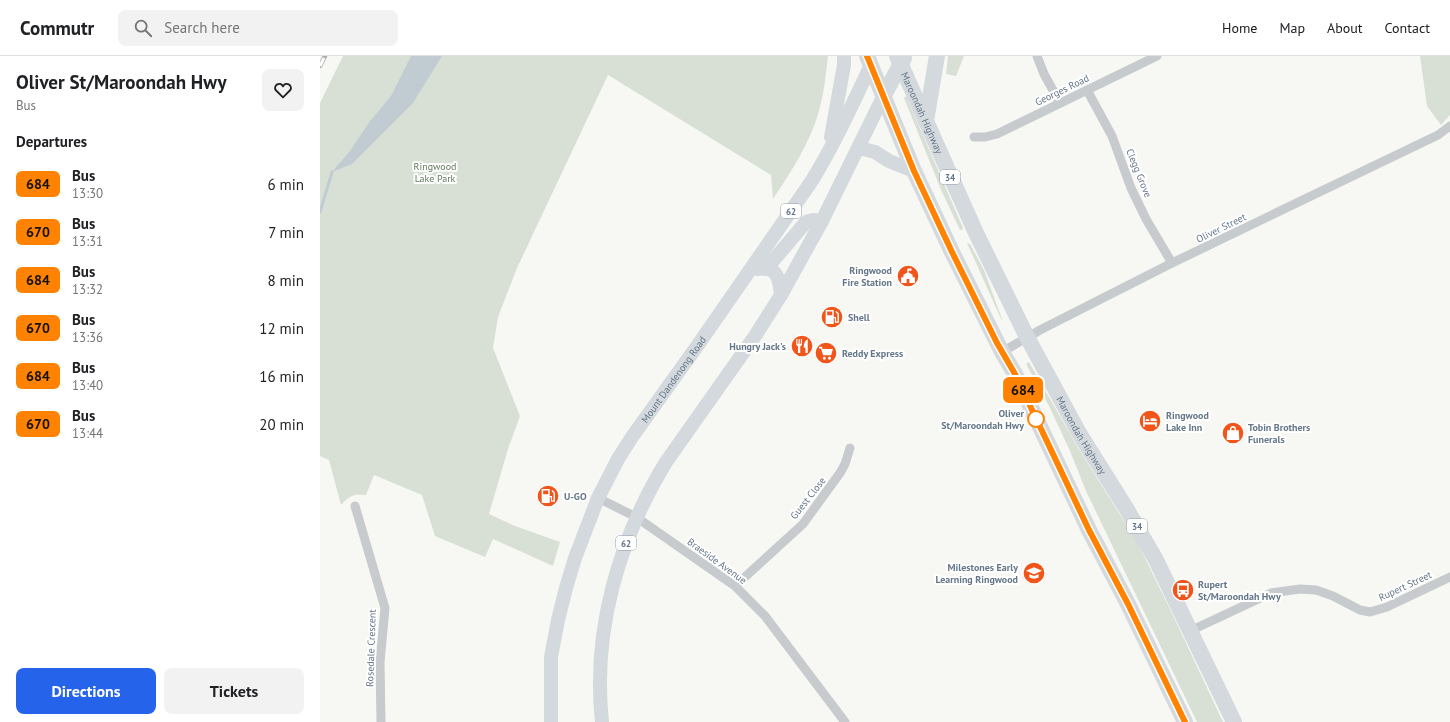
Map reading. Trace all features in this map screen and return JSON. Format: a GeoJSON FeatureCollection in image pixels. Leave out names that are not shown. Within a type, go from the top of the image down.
{"type":"FeatureCollection","features":[{"type":"Feature","properties":{"kind":"highway"},"geometry":{"type":"LineString","coordinates":[[926,121],[937,56]]}},
{"type":"Feature","properties":{"kind":"highway"},"geometry":{"type":"LineString","coordinates":[[871,59],[914,171],[952,252],[1002,352],[1015,374],[1089,530],[1128,604],[1185,722]]}},
{"type":"Feature","properties":{"kind":"highway","name":"Maroondah Highway"},"geometry":{"type":"LineString","coordinates":[[901,59],[926,121],[976,233],[1027,337],[1079,433],[1126,508],[1156,560],[1234,722]]}},
{"type":"Feature","properties":{"kind":"highway","name":"62"},"geometry":{"type":"LineString","coordinates":[[884,96],[901,59]]}},
{"type":"Feature","properties":{"kind":"main road"},"geometry":{"type":"LineString","coordinates":[[830,149],[844,66],[844,56]]}},
{"type":"Feature","properties":{"kind":"main road","name":"Mount Dandenong Road"},"geometry":{"type":"LineString","coordinates":[[551,722],[551,657],[558,620],[575,558],[598,498],[618,459],[632,437],[811,182],[830,149],[871,59]]}},
{"type":"Feature","properties":{"kind":"main road","name":"62"},"geometry":{"type":"LineString","coordinates":[[602,722],[600,674],[602,644],[621,557],[636,517],[654,482],[678,443],[755,336],[781,295],[822,221],[884,96]]}},
{"type":"Feature","properties":{"kind":"main road"},"geometry":{"type":"LineString","coordinates":[[859,148],[875,152],[889,161],[914,171]]}},
{"type":"Feature","properties":{"kind":"main road"},"geometry":{"type":"LineString","coordinates":[[766,268],[806,222],[813,220],[822,221]]}},
{"type":"Feature","properties":{"kind":"main road"},"geometry":{"type":"LineString","coordinates":[[749,271],[766,268],[773,271],[777,276],[781,295]]}},
{"type":"Feature","properties":{"kind":"street"},"geometry":{"type":"LineString","coordinates":[[1037,56],[1044,74],[1060,103]]}},
{"type":"Feature","properties":{"kind":"street","name":"Georges Road"},"geometry":{"type":"LineString","coordinates":[[974,137],[985,137],[997,134],[1157,56]]}},
{"type":"Feature","properties":{"kind":"street","name":"Clegg Grove"},"geometry":{"type":"LineString","coordinates":[[1088,90],[1112,136],[1131,188],[1146,219],[1172,263]]}},
{"type":"Feature","properties":{"kind":"street","name":"Oliver Street"},"geometry":{"type":"LineString","coordinates":[[1002,352],[1027,337],[1172,263],[1438,135],[1450,126]]}},
{"type":"Feature","properties":{"kind":"street","name":"Guest Close"},"geometry":{"type":"LineString","coordinates":[[735,586],[803,524],[840,473],[845,464],[850,448]]}},
{"type":"Feature","properties":{"kind":"street","name":"Braeside Avenue"},"geometry":{"type":"LineString","coordinates":[[598,498],[636,517],[735,586],[766,616],[845,722]]}},
{"type":"Feature","properties":{"kind":"street","name":"Rosedale Crescent"},"geometry":{"type":"LineString","coordinates":[[355,506],[385,608],[380,662],[381,722]]}},
{"type":"Feature","properties":{"kind":"street","name":"Rupert Street"},"geometry":{"type":"LineString","coordinates":[[1190,631],[1271,593],[1300,589],[1316,590],[1333,596],[1360,610],[1370,612],[1378,611],[1450,577]]}},
{"type":"Feature","properties":{"kind":"green space","name":"Ringwood Lake Park"},"geometry":{"type":"Polygon","coordinates":[[[343,56],[828,56],[825,84],[819,111],[811,134],[787,178],[773,199],[771,175],[608,75],[517,268],[498,317],[493,348],[520,416],[508,449],[489,514],[515,526],[560,542],[553,566],[493,539],[485,557],[435,536],[422,495],[374,475],[366,495],[358,494],[352,496],[346,499],[341,505],[329,460],[320,456],[320,103],[343,56]]]}},
{"type":"Feature","properties":{"kind":"green space"},"geometry":{"type":"Polygon","coordinates":[[[948,56],[964,56],[956,76],[946,74],[948,56]]]}},
{"type":"Feature","properties":{"kind":"green space"},"geometry":{"type":"Polygon","coordinates":[[[1420,56],[1450,56],[1450,115],[1441,125],[1427,106],[1420,56]]]}},
{"type":"Feature","properties":{"kind":"green space"},"geometry":{"type":"Polygon","coordinates":[[[906,96],[963,228],[962,230],[960,230],[942,192],[904,98],[906,96]]]}},
{"type":"Feature","properties":{"kind":"green space"},"geometry":{"type":"Polygon","coordinates":[[[967,243],[970,244],[984,270],[1002,321],[967,243]]]}},
{"type":"Feature","properties":{"kind":"green space"},"geometry":{"type":"Polygon","coordinates":[[[1029,362],[1074,441],[1137,542],[1223,722],[1197,722],[1086,491],[1070,451],[1050,408],[1026,364],[1029,362]]]}},
{"type":"Feature","properties":{"kind":"shaded area"},"geometry":{"type":"Polygon","coordinates":[[[411,56],[442,56],[413,103],[352,164],[332,172],[350,151],[370,121],[391,96],[411,56]]]}},
{"type":"Feature","properties":{"kind":"waterway"},"geometry":{"type":"LineString","coordinates":[[320,212],[332,172]]}},
{"type":"Feature","properties":{"kind":"railway"},"geometry":{"type":"LineString","coordinates":[[320,66],[325,56]]}},
{"type":"Feature","properties":{"kind":"bus line","name":"684"},"geometry":{"type":"LineString","coordinates":[[867,56],[914,171],[952,252],[997,343],[1015,374],[1089,530],[1128,604],[1185,722]]}},
{"type":"Feature","properties":{"kind":"place","name":"Ringwood Fire Station"},"geometry":{"type":"Point","coordinates":[908,276]}},
{"type":"Feature","properties":{"kind":"place","name":"Shell"},"geometry":{"type":"Point","coordinates":[832,317]}},
{"type":"Feature","properties":{"kind":"place","name":"Hungry Jack's"},"geometry":{"type":"Point","coordinates":[802,346]}},
{"type":"Feature","properties":{"kind":"place","name":"Reddy Express"},"geometry":{"type":"Point","coordinates":[826,353]}},
{"type":"Feature","properties":{"kind":"place","name":"Oliver St/Maroondah Hwy"},"geometry":{"type":"Point","coordinates":[1036,419]}},
{"type":"Feature","properties":{"kind":"place","name":"Ringwood Lake Inn"},"geometry":{"type":"Point","coordinates":[1150,421]}},
{"type":"Feature","properties":{"kind":"place","name":"Tobin Brothers Funerals"},"geometry":{"type":"Point","coordinates":[1233,433]}},
{"type":"Feature","properties":{"kind":"place","name":"U-GO"},"geometry":{"type":"Point","coordinates":[548,496]}},
{"type":"Feature","properties":{"kind":"place","name":"Milestones Early Learning Ringwood"},"geometry":{"type":"Point","coordinates":[1034,573]}},
{"type":"Feature","properties":{"kind":"place","name":"Rupert St/Maroondah Hwy"},"geometry":{"type":"Point","coordinates":[1183,590]}}]}
